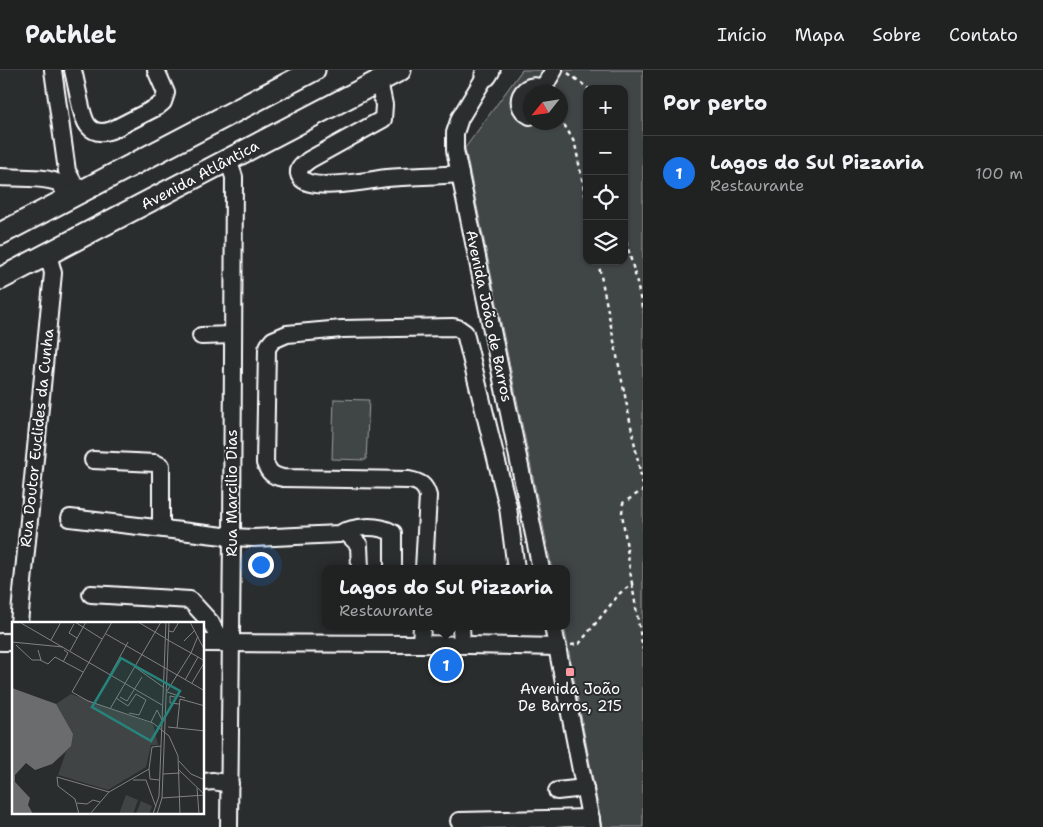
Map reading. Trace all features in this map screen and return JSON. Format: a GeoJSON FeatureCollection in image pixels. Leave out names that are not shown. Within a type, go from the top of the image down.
{"type":"FeatureCollection","features":[{"type":"Feature","properties":{"kind":"main road"},"geometry":{"type":"LineString","coordinates":[[5,227],[74,196],[314,70]]}},
{"type":"Feature","properties":{"kind":"main road","name":"Avenida Atlântica"},"geometry":{"type":"LineString","coordinates":[[0,279],[400,70]]}},
{"type":"Feature","properties":{"kind":"street"},"geometry":{"type":"LineString","coordinates":[[53,70],[64,149],[74,196]]}},
{"type":"Feature","properties":{"kind":"street"},"geometry":{"type":"LineString","coordinates":[[73,70],[83,118],[92,130],[104,133],[164,102],[166,93],[156,70]]}},
{"type":"Feature","properties":{"kind":"street"},"geometry":{"type":"LineString","coordinates":[[547,85],[554,70]]}},
{"type":"Feature","properties":{"kind":"street","name":"Avenida João de Barros"},"geometry":{"type":"LineString","coordinates":[[487,72],[460,118],[455,132],[455,150],[540,565]]}},
{"type":"Feature","properties":{"kind":"street"},"geometry":{"type":"LineString","coordinates":[[379,81],[384,105],[383,119],[309,160],[298,170],[303,180],[308,184],[326,185],[386,178],[460,174]]}},
{"type":"Feature","properties":{"kind":"street"},"geometry":{"type":"LineString","coordinates":[[523,91],[520,98],[520,106],[523,110]]}},
{"type":"Feature","properties":{"kind":"street","name":"Rua Marcilio Dias"},"geometry":{"type":"LineString","coordinates":[[228,160],[234,177],[232,537],[226,643],[230,784],[229,827]]}},
{"type":"Feature","properties":{"kind":"street"},"geometry":{"type":"LineString","coordinates":[[0,177],[52,180],[74,196]]}},
{"type":"Feature","properties":{"kind":"street","name":"Rua Doutor Euclides da Cunha"},"geometry":{"type":"LineString","coordinates":[[19,622],[53,273],[48,254]]}},
{"type":"Feature","properties":{"kind":"street"},"geometry":{"type":"LineString","coordinates":[[424,565],[428,496],[424,486],[418,481],[283,478],[273,475],[268,470],[265,463],[267,349],[273,340],[286,334],[342,330],[452,327],[458,328],[465,333],[508,507],[515,565]]}},
{"type":"Feature","properties":{"kind":"street"},"geometry":{"type":"LineString","coordinates":[[201,336],[233,335]]}},
{"type":"Feature","properties":{"kind":"street"},"geometry":{"type":"LineString","coordinates":[[93,460],[156,463],[161,466],[160,528]]}},
{"type":"Feature","properties":{"kind":"street"},"geometry":{"type":"LineString","coordinates":[[70,518],[253,538],[339,534],[361,527],[386,529],[393,533],[393,565]]}},
{"type":"Feature","properties":{"kind":"street"},"geometry":{"type":"LineString","coordinates":[[345,531],[359,545],[360,565]]}},
{"type":"Feature","properties":{"kind":"street"},"geometry":{"type":"LineString","coordinates":[[92,594],[190,600],[226,643]]}},
{"type":"Feature","properties":{"kind":"street"},"geometry":{"type":"LineString","coordinates":[[459,820],[592,823],[554,630]]}},
{"type":"Feature","properties":{"kind":"street"},"geometry":{"type":"LineString","coordinates":[[205,643],[421,636],[461,637],[558,647]]}},
{"type":"Feature","properties":{"kind":"street"},"geometry":{"type":"LineString","coordinates":[[205,782],[213,781],[230,784]]}},
{"type":"Feature","properties":{"kind":"street"},"geometry":{"type":"LineString","coordinates":[[557,792],[585,788]]}},
{"type":"Feature","properties":{"kind":"path"},"geometry":{"type":"LineString","coordinates":[[564,70],[584,85]]}},
{"type":"Feature","properties":{"kind":"path"},"geometry":{"type":"LineString","coordinates":[[567,130],[575,144],[583,184]]}},
{"type":"Feature","properties":{"kind":"path"},"geometry":{"type":"LineString","coordinates":[[628,249],[643,312]]}},
{"type":"Feature","properties":{"kind":"path"},"geometry":{"type":"LineString","coordinates":[[599,265],[643,486]]}},
{"type":"Feature","properties":{"kind":"path"},"geometry":{"type":"LineString","coordinates":[[643,490],[623,503],[622,513],[643,650]]}},
{"type":"Feature","properties":{"kind":"path"},"geometry":{"type":"LineString","coordinates":[[558,647],[579,644],[620,593],[632,584]]}},
{"type":"Feature","properties":{"kind":"shaded area"},"geometry":{"type":"Polygon","coordinates":[[[522,70],[643,70],[643,827],[602,827],[565,630],[570,630],[570,565],[551,565],[465,148],[522,70]]]}},
{"type":"Feature","properties":{"kind":"shaded area"},"geometry":{"type":"Polygon","coordinates":[[[334,399],[369,400],[366,460],[332,459],[334,399]]]}},
{"type":"Feature","properties":{"kind":"place","name":"Lagos do Sul Pizzaria"},"geometry":{"type":"Point","coordinates":[446,665]}},
{"type":"Feature","properties":{"kind":"place","name":"Avenida João De Barros, 215"},"geometry":{"type":"Point","coordinates":[570,672]}}]}
